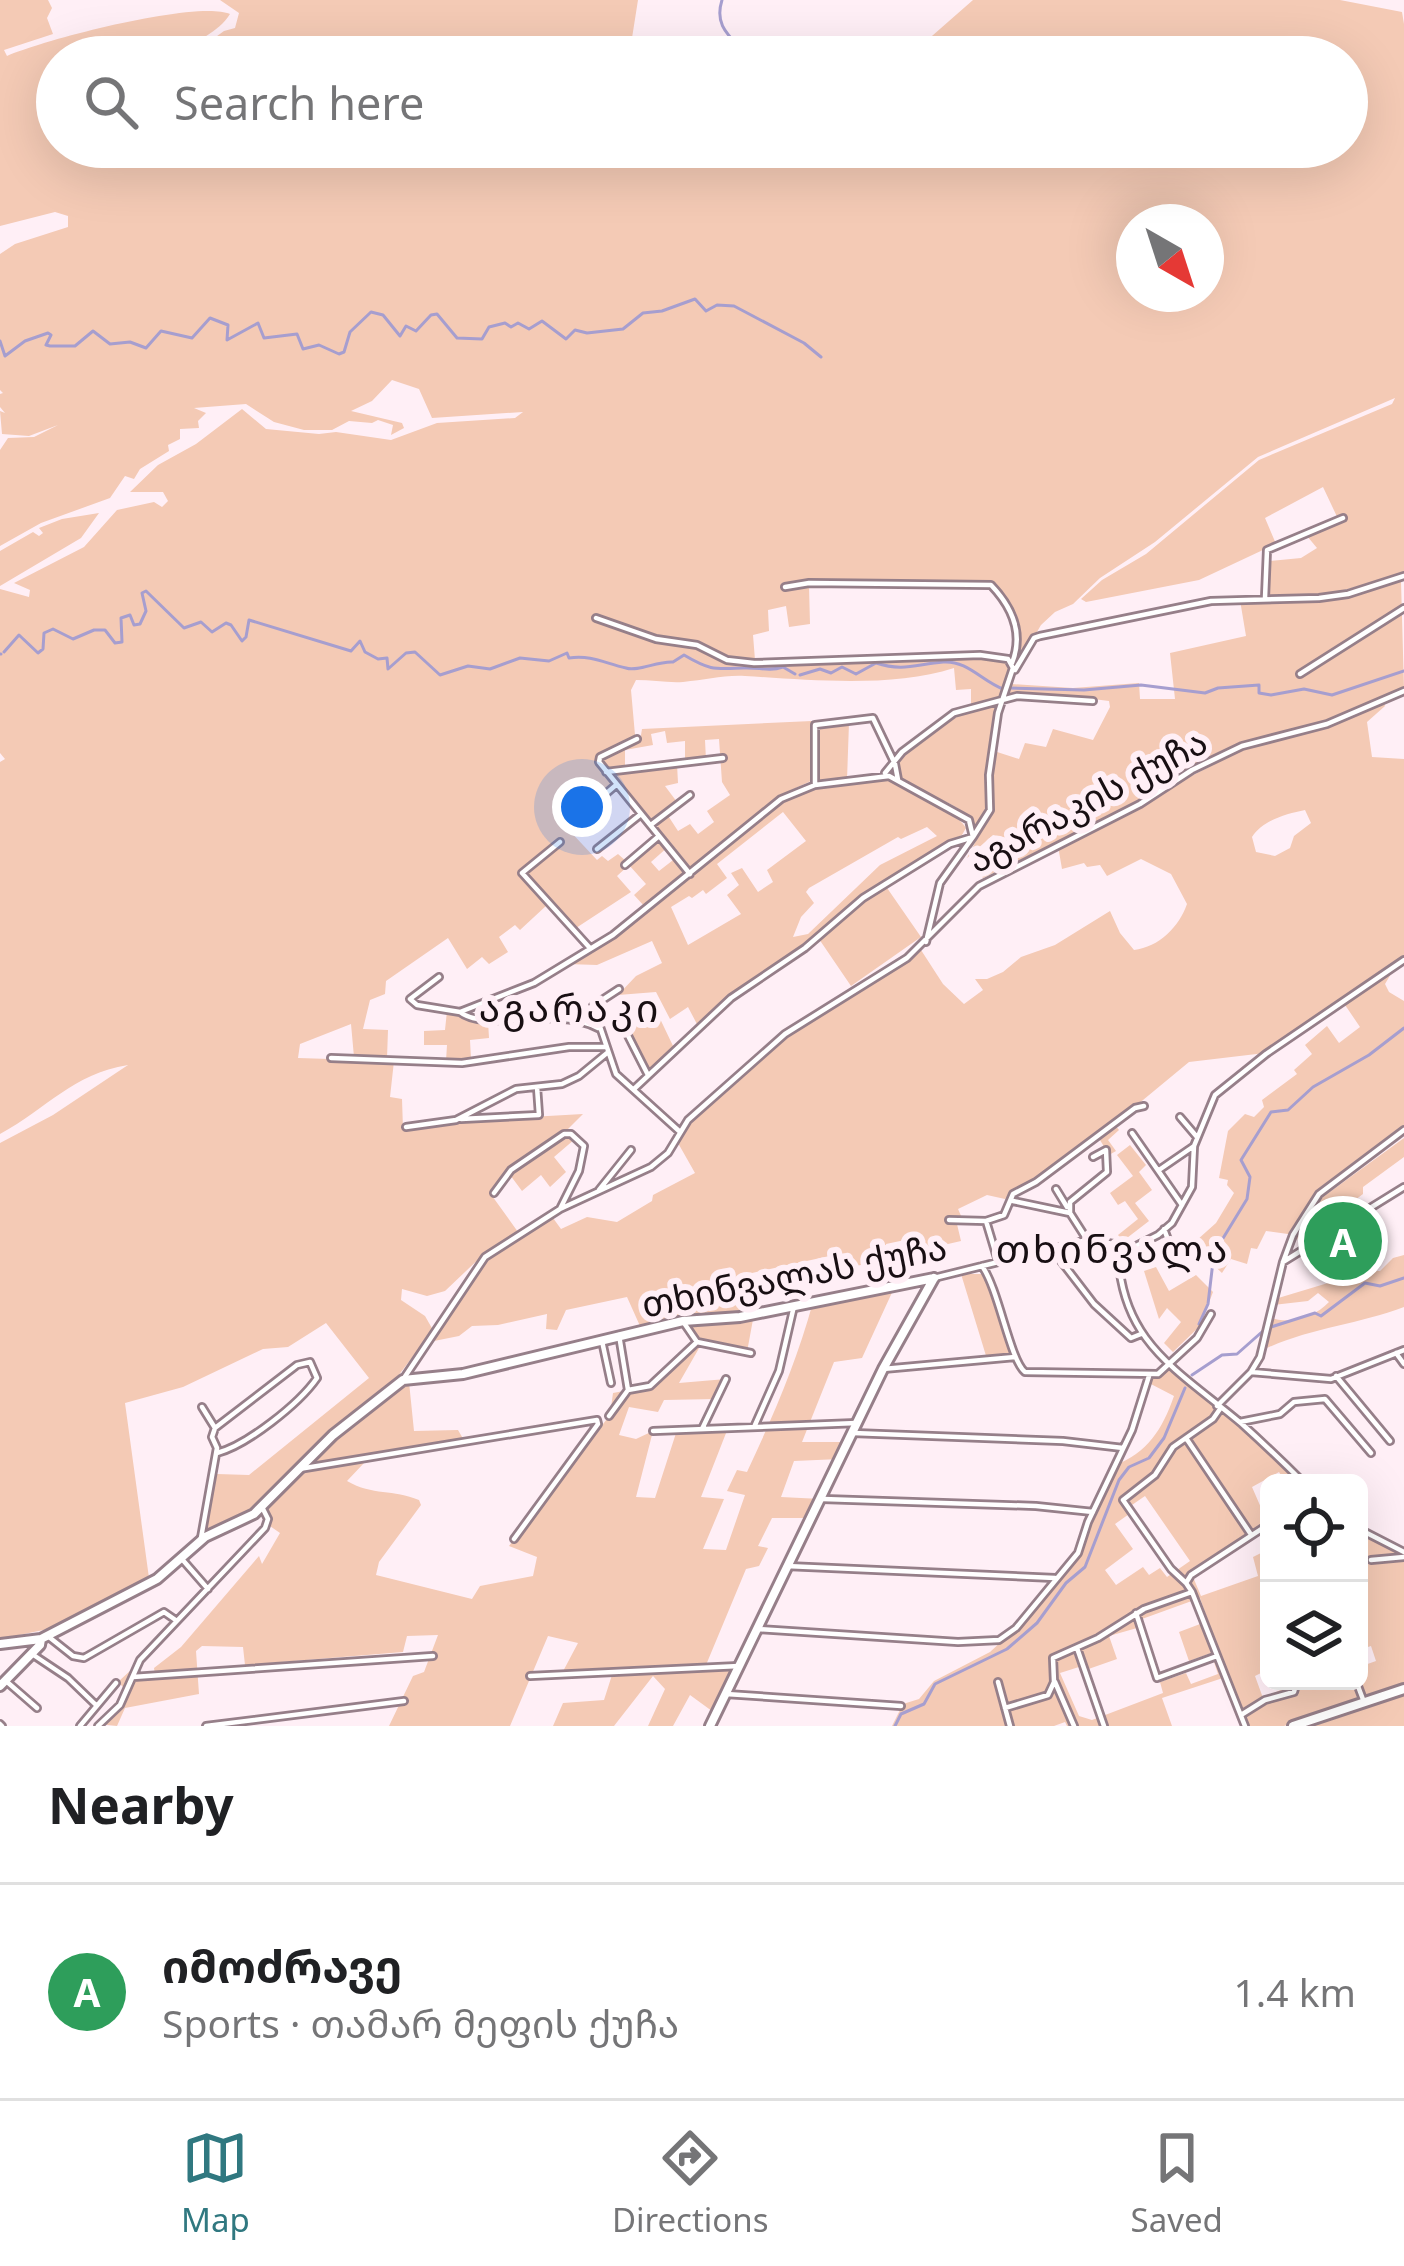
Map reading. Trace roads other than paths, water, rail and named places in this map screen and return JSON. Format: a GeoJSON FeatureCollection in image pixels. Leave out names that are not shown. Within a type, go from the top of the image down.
{"type":"FeatureCollection","features":[{"type":"Feature","properties":{"kind":"street"},"geometry":{"type":"LineString","coordinates":[[1264,598],[1268,550],[1343,518]]}},
{"type":"Feature","properties":{"kind":"street"},"geometry":{"type":"LineString","coordinates":[[926,943],[940,883],[990,810],[992,751],[1003,699],[1012,673],[1034,638],[1211,601],[1319,598],[1404,576]]}},
{"type":"Feature","properties":{"kind":"street"},"geometry":{"type":"LineString","coordinates":[[785,587],[808,583],[991,585],[1014,617],[1018,638],[1012,673]]}},
{"type":"Feature","properties":{"kind":"street"},"geometry":{"type":"LineString","coordinates":[[1300,674],[1404,608]]}},
{"type":"Feature","properties":{"kind":"street"},"geometry":{"type":"LineString","coordinates":[[596,618],[656,639],[697,645],[727,660],[754,663],[964,655],[997,656],[1012,663]]}},
{"type":"Feature","properties":{"kind":"street","name":"აგარაკის ქუჩა"},"geometry":{"type":"LineString","coordinates":[[403,1380],[480,1262],[560,1210],[651,1167],[668,1153],[679,1131],[796,1025],[926,943],[989,878],[1140,804],[1192,770],[1257,741],[1327,724],[1404,692]]}},
{"type":"Feature","properties":{"kind":"street"},"geometry":{"type":"LineString","coordinates":[[880,776],[944,719],[1003,699],[1093,700]]}},
{"type":"Feature","properties":{"kind":"street"},"geometry":{"type":"LineString","coordinates":[[815,785],[815,725],[885,716]]}},
{"type":"Feature","properties":{"kind":"street"},"geometry":{"type":"LineString","coordinates":[[873,718],[898,780]]}},
{"type":"Feature","properties":{"kind":"street"},"geometry":{"type":"LineString","coordinates":[[637,739],[600,757],[616,785],[690,874]]}},
{"type":"Feature","properties":{"kind":"street"},"geometry":{"type":"LineString","coordinates":[[606,772],[723,758]]}},
{"type":"Feature","properties":{"kind":"street"},"geometry":{"type":"LineString","coordinates":[[460,1012],[534,983],[622,928],[781,799],[815,785],[880,776],[898,780],[964,814],[973,837]]}},
{"type":"Feature","properties":{"kind":"street"},"geometry":{"type":"LineString","coordinates":[[581,815],[616,785]]}},
{"type":"Feature","properties":{"kind":"street"},"geometry":{"type":"LineString","coordinates":[[650,825],[690,795]]}},
{"type":"Feature","properties":{"kind":"street"},"geometry":{"type":"LineString","coordinates":[[597,849],[640,814]]}},
{"type":"Feature","properties":{"kind":"street"},"geometry":{"type":"LineString","coordinates":[[625,865],[659,836]]}},
{"type":"Feature","properties":{"kind":"street"},"geometry":{"type":"LineString","coordinates":[[634,1089],[731,998],[805,948],[863,898],[950,844],[973,837]]}},
{"type":"Feature","properties":{"kind":"street"},"geometry":{"type":"LineString","coordinates":[[560,842],[523,873],[590,947]]}},
{"type":"Feature","properties":{"kind":"street"},"geometry":{"type":"LineString","coordinates":[[1294,1474],[1240,1423],[1168,1368],[1141,1334],[1130,1313],[1118,1247],[1141,1245],[1164,1229],[1182,1205],[1193,1180],[1194,1146],[1215,1095],[1266,1054],[1404,960]]}},
{"type":"Feature","properties":{"kind":"street"},"geometry":{"type":"LineString","coordinates":[[439,977],[410,999],[468,1018],[550,1016],[577,1019],[598,1028]]}},
{"type":"Feature","properties":{"kind":"street"},"geometry":{"type":"LineString","coordinates":[[619,989],[593,1006],[606,1050],[619,1078],[679,1131]]}},
{"type":"Feature","properties":{"kind":"street"},"geometry":{"type":"LineString","coordinates":[[619,1018],[648,1075]]}},
{"type":"Feature","properties":{"kind":"street"},"geometry":{"type":"LineString","coordinates":[[331,1058],[461,1063],[569,1047],[606,1050]]}},
{"type":"Feature","properties":{"kind":"street"},"geometry":{"type":"LineString","coordinates":[[456,1120],[506,1092],[562,1084],[579,1076],[606,1050]]}},
{"type":"Feature","properties":{"kind":"street"},"geometry":{"type":"LineString","coordinates":[[406,1127],[539,1115],[537,1087]]}},
{"type":"Feature","properties":{"kind":"street"},"geometry":{"type":"LineString","coordinates":[[949,1220],[986,1221],[1004,1215],[1017,1191],[1144,1106]]}},
{"type":"Feature","properties":{"kind":"street"},"geometry":{"type":"LineString","coordinates":[[1180,1117],[1197,1137]]}},
{"type":"Feature","properties":{"kind":"street"},"geometry":{"type":"LineString","coordinates":[[1245,1726],[1192,1592],[1123,1500],[1155,1475],[1173,1447],[1213,1419],[1251,1372],[1264,1346],[1282,1262],[1319,1193],[1404,1130]]}},
{"type":"Feature","properties":{"kind":"street"},"geometry":{"type":"LineString","coordinates":[[1132,1133],[1182,1205]]}},
{"type":"Feature","properties":{"kind":"street"},"geometry":{"type":"LineString","coordinates":[[494,1193],[511,1170],[564,1134],[571,1134],[586,1149],[560,1210]]}},
{"type":"Feature","properties":{"kind":"street"},"geometry":{"type":"LineString","coordinates":[[1159,1171],[1194,1146]]}},
{"type":"Feature","properties":{"kind":"street"},"geometry":{"type":"LineString","coordinates":[[599,1190],[631,1150]]}},
{"type":"Feature","properties":{"kind":"street"},"geometry":{"type":"LineString","coordinates":[[1068,1210],[1107,1172],[1106,1150],[1094,1157]]}},
{"type":"Feature","properties":{"kind":"street"},"geometry":{"type":"LineString","coordinates":[[1056,1189],[1087,1240]]}},
{"type":"Feature","properties":{"kind":"street"},"geometry":{"type":"LineString","coordinates":[[1282,1262],[1401,1189],[1404,1201]]}},
{"type":"Feature","properties":{"kind":"street"},"geometry":{"type":"LineString","coordinates":[[1013,1201],[1068,1210]]}},
{"type":"Feature","properties":{"kind":"street"},"geometry":{"type":"LineString","coordinates":[[1356,1218],[1374,1246]]}},
{"type":"Feature","properties":{"kind":"street"},"geometry":{"type":"LineString","coordinates":[[986,1221],[998,1261]]}},
{"type":"Feature","properties":{"kind":"street"},"geometry":{"type":"LineString","coordinates":[[1164,1229],[1176,1261]]}},
{"type":"Feature","properties":{"kind":"street","name":"თხინვალას ქუჩა"},"geometry":{"type":"LineString","coordinates":[[403,1380],[463,1374],[683,1321],[740,1317],[934,1278],[1087,1240],[1118,1247]]}},
{"type":"Feature","properties":{"kind":"street"},"geometry":{"type":"LineString","coordinates":[[1051,1248],[1103,1314],[1131,1338],[1141,1334]]}},
{"type":"Feature","properties":{"kind":"street"},"geometry":{"type":"LineString","coordinates":[[982,1266],[1025,1372],[1149,1376],[1168,1368],[1202,1332],[1210,1314]]}},
{"type":"Feature","properties":{"kind":"street"},"geometry":{"type":"LineString","coordinates":[[710,1726],[883,1369],[934,1278]]}},
{"type":"Feature","properties":{"kind":"street"},"geometry":{"type":"LineString","coordinates":[[907,1282],[918,1303]]}},
{"type":"Feature","properties":{"kind":"street"},"geometry":{"type":"LineString","coordinates":[[754,1427],[779,1371],[794,1306]]}},
{"type":"Feature","properties":{"kind":"street"},"geometry":{"type":"LineString","coordinates":[[683,1321],[697,1342],[751,1353]]}},
{"type":"Feature","properties":{"kind":"street"},"geometry":{"type":"LineString","coordinates":[[619,1336],[628,1390]]}},
{"type":"Feature","properties":{"kind":"street"},"geometry":{"type":"LineString","coordinates":[[602,1341],[611,1383]]}},
{"type":"Feature","properties":{"kind":"street"},"geometry":{"type":"LineString","coordinates":[[609,1416],[628,1390],[650,1386],[697,1342]]}},
{"type":"Feature","properties":{"kind":"street"},"geometry":{"type":"LineString","coordinates":[[1251,1372],[1318,1380],[1404,1350]]}},
{"type":"Feature","properties":{"kind":"street"},"geometry":{"type":"LineString","coordinates":[[1396,1353],[1404,1364]]}},
{"type":"Feature","properties":{"kind":"street"},"geometry":{"type":"LineString","coordinates":[[883,1369],[1016,1357]]}},
{"type":"Feature","properties":{"kind":"street"},"geometry":{"type":"LineString","coordinates":[[200,1541],[217,1453],[212,1437],[215,1427],[297,1365],[310,1362],[317,1378],[307,1390],[278,1417],[217,1453]]}},
{"type":"Feature","properties":{"kind":"street"},"geometry":{"type":"LineString","coordinates":[[758,1629],[958,1642],[999,1640],[1016,1628],[1078,1553],[1149,1376]]}},
{"type":"Feature","properties":{"kind":"street"},"geometry":{"type":"LineString","coordinates":[[1336,1376],[1390,1442]]}},
{"type":"Feature","properties":{"kind":"street"},"geometry":{"type":"LineString","coordinates":[[702,1430],[726,1379]]}},
{"type":"Feature","properties":{"kind":"street"},"geometry":{"type":"LineString","coordinates":[[37,1708],[3,1683],[35,1642],[139,1589],[200,1541],[262,1507],[356,1414],[403,1380]]}},
{"type":"Feature","properties":{"kind":"street"},"geometry":{"type":"LineString","coordinates":[[1240,1423],[1280,1414],[1294,1402],[1325,1399],[1371,1454]]}},
{"type":"Feature","properties":{"kind":"street"},"geometry":{"type":"LineString","coordinates":[[202,1407],[215,1427]]}},
{"type":"Feature","properties":{"kind":"street"},"geometry":{"type":"LineString","coordinates":[[299,1469],[598,1422],[514,1539]]}},
{"type":"Feature","properties":{"kind":"street"},"geometry":{"type":"LineString","coordinates":[[653,1432],[858,1423]]}},
{"type":"Feature","properties":{"kind":"street"},"geometry":{"type":"LineString","coordinates":[[853,1433],[1063,1441],[1123,1448]]}},
{"type":"Feature","properties":{"kind":"street"},"geometry":{"type":"LineString","coordinates":[[1186,1437],[1250,1533]]}},
{"type":"Feature","properties":{"kind":"street"},"geometry":{"type":"LineString","coordinates":[[821,1499],[1093,1512]]}},
{"type":"Feature","properties":{"kind":"street"},"geometry":{"type":"LineString","coordinates":[[98,1726],[130,1688],[140,1660],[265,1528],[268,1519],[262,1507]]}},
{"type":"Feature","properties":{"kind":"street"},"geometry":{"type":"LineString","coordinates":[[1186,1583],[1190,1575],[1260,1528]]}},
{"type":"Feature","properties":{"kind":"street"},"geometry":{"type":"LineString","coordinates":[[1368,1534],[1404,1555]]}},
{"type":"Feature","properties":{"kind":"street"},"geometry":{"type":"LineString","coordinates":[[1371,1560],[1404,1555]]}},
{"type":"Feature","properties":{"kind":"street"},"geometry":{"type":"LineString","coordinates":[[181,1558],[208,1589]]}},
{"type":"Feature","properties":{"kind":"street"},"geometry":{"type":"LineString","coordinates":[[786,1566],[1055,1578]]}},
{"type":"Feature","properties":{"kind":"street"},"geometry":{"type":"LineString","coordinates":[[1071,1725],[1054,1682],[1053,1658],[1136,1613],[1192,1592]]}},
{"type":"Feature","properties":{"kind":"street"},"geometry":{"type":"LineString","coordinates":[[0,1643],[35,1642],[84,1658],[164,1612],[176,1622]]}},
{"type":"Feature","properties":{"kind":"street"},"geometry":{"type":"LineString","coordinates":[[1136,1613],[1157,1678],[1217,1656]]}},
{"type":"Feature","properties":{"kind":"street"},"geometry":{"type":"LineString","coordinates":[[35,1642],[96,1706]]}},
{"type":"Feature","properties":{"kind":"street"},"geometry":{"type":"LineString","coordinates":[[1077,1648],[1104,1726]]}},
{"type":"Feature","properties":{"kind":"street"},"geometry":{"type":"LineString","coordinates":[[133,1677],[433,1656]]}},
{"type":"Feature","properties":{"kind":"street"},"geometry":{"type":"LineString","coordinates":[[530,1676],[740,1666]]}},
{"type":"Feature","properties":{"kind":"street"},"geometry":{"type":"LineString","coordinates":[[998,1682],[1010,1726]]}},
{"type":"Feature","properties":{"kind":"street"},"geometry":{"type":"LineString","coordinates":[[1005,1708],[1048,1694],[1054,1682]]}},
{"type":"Feature","properties":{"kind":"street"},"geometry":{"type":"LineString","coordinates":[[80,1726],[116,1683]]}},
{"type":"Feature","properties":{"kind":"street"},"geometry":{"type":"LineString","coordinates":[[1293,1726],[1404,1689]]}},
{"type":"Feature","properties":{"kind":"street"},"geometry":{"type":"LineString","coordinates":[[1241,1715],[1295,1690]]}},
{"type":"Feature","properties":{"kind":"street"},"geometry":{"type":"LineString","coordinates":[[1359,1690],[1364,1702]]}},
{"type":"Feature","properties":{"kind":"street"},"geometry":{"type":"LineString","coordinates":[[726,1694],[901,1706]]}},
{"type":"Feature","properties":{"kind":"street"},"geometry":{"type":"LineString","coordinates":[[206,1726],[404,1701]]}},
{"type":"Feature","properties":{"kind":"street"},"geometry":{"type":"LineString","coordinates":[[106,1721],[113,1726]]}},
{"type":"Feature","properties":{"kind":"waterway"},"geometry":{"type":"LineString","coordinates":[[722,0],[721,21],[730,36]]}},
{"type":"Feature","properties":{"kind":"waterway"},"geometry":{"type":"LineString","coordinates":[[0,341],[5,356],[25,341],[48,333],[46,345],[50,346],[75,346],[93,331],[110,344],[130,342],[146,348],[161,331],[192,338],[210,318],[228,325],[227,340],[258,323],[264,338],[297,334],[303,349],[319,345],[339,354],[350,332],[371,312],[383,315],[400,336],[406,326],[416,331],[437,314],[457,338],[482,339],[489,327],[518,323],[529,329],[542,321],[566,339],[575,330],[623,329],[643,313],[695,299],[706,311],[717,305],[734,306],[821,357]]}},
{"type":"Feature","properties":{"kind":"waterway"},"geometry":{"type":"LineString","coordinates":[[4,652],[19,635],[38,653],[43,649],[44,633],[53,629],[73,639],[105,630],[115,643],[122,642],[121,618],[130,615],[134,625],[140,624],[146,591],[184,628],[201,622],[212,632],[226,623],[242,641],[249,620],[351,651],[360,641],[365,652],[387,658],[388,669],[406,653],[415,652],[440,675],[468,666],[490,669],[520,658],[549,661],[567,653],[569,658],[631,669],[673,662],[684,655],[713,668],[783,667],[795,674]]}},
{"type":"Feature","properties":{"kind":"waterway"},"geometry":{"type":"LineString","coordinates":[[800,675],[820,669],[831,673],[842,667],[856,674],[876,663],[902,667],[952,662],[1003,689]]}},
{"type":"Feature","properties":{"kind":"waterway"},"geometry":{"type":"LineString","coordinates":[[1009,688],[1084,690],[1141,685],[1205,693],[1259,685],[1259,693],[1271,695],[1304,689],[1332,695],[1404,671]]}},
{"type":"Feature","properties":{"kind":"waterway"},"geometry":{"type":"LineString","coordinates":[[1199,1324],[1208,1304],[1214,1253],[1247,1199],[1250,1177],[1241,1160],[1271,1112],[1288,1110],[1313,1087],[1369,1055],[1404,1028]]}},
{"type":"Feature","properties":{"kind":"waterway"},"geometry":{"type":"LineString","coordinates":[[1271,1327],[1315,1313],[1321,1316],[1365,1283],[1380,1286],[1404,1278]]}},
{"type":"Feature","properties":{"kind":"waterway"},"geometry":{"type":"LineString","coordinates":[[1192,1375],[1222,1355],[1237,1354],[1263,1331]]}},
{"type":"Feature","properties":{"kind":"waterway"},"geometry":{"type":"LineString","coordinates":[[895,1726],[901,1714],[924,1704],[935,1684],[1007,1649],[1037,1623],[1066,1583],[1085,1567],[1119,1480],[1129,1467],[1149,1458],[1164,1438],[1185,1388]]}},
{"type":"Feature","properties":{"kind":"place","name":"იმოძრავე"},"geometry":{"type":"Point","coordinates":[1343,1241]}},
{"type":"Feature","properties":{"kind":"district","name":"აგარაკი"},"geometry":{"type":"Point","coordinates":[570,1006]}},
{"type":"Feature","properties":{"kind":"district","name":"თხინვალა"},"geometry":{"type":"Point","coordinates":[1113,1247]}}]}
